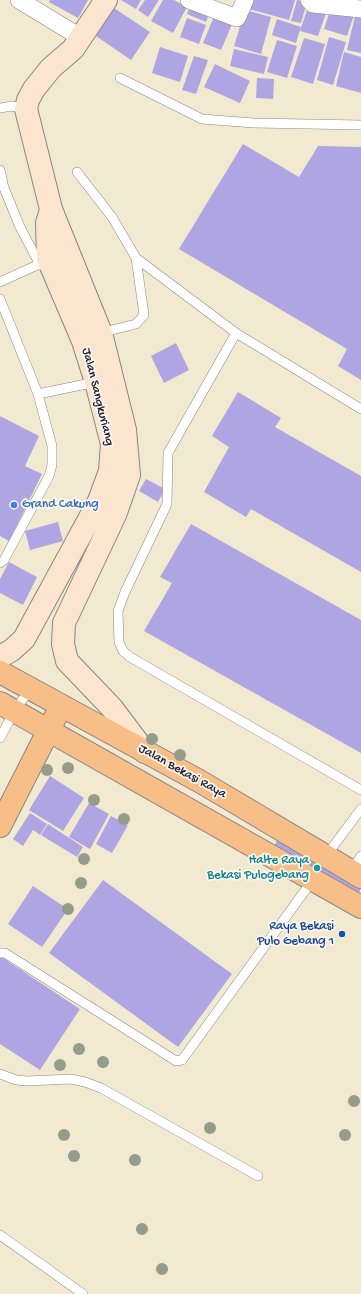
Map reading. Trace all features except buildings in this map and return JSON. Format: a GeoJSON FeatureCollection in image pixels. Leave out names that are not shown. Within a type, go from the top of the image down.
{"type":"FeatureCollection","features":[{"type":"Feature","properties":{"kind":"main road","name":"Jalan Bekasi Raya"},"geometry":{"type":"LineString","coordinates":[[0,672],[145,752],[326,856],[358,868]]}},
{"type":"Feature","properties":{"kind":"main road"},"geometry":{"type":"LineString","coordinates":[[8,706],[361,907]]}},
{"type":"Feature","properties":{"kind":"main road"},"geometry":{"type":"LineString","coordinates":[[0,826],[61,706]]}},
{"type":"Feature","properties":{"kind":"street"},"geometry":{"type":"LineString","coordinates":[[19,0],[80,37]]}},
{"type":"Feature","properties":{"kind":"street"},"geometry":{"type":"LineString","coordinates":[[19,108],[28,100],[34,88],[52,68],[73,49],[106,0]]}},
{"type":"Feature","properties":{"kind":"street"},"geometry":{"type":"LineString","coordinates":[[189,0],[237,18],[245,0]]}},
{"type":"Feature","properties":{"kind":"street"},"geometry":{"type":"LineString","coordinates":[[309,0],[313,4],[361,9]]}},
{"type":"Feature","properties":{"kind":"street","name":"Jalan Sangkuriang"},"geometry":{"type":"LineString","coordinates":[[0,657],[12,650],[24,639],[99,501],[119,473],[125,430],[92,337],[19,108]]}},
{"type":"Feature","properties":{"kind":"street","name":"Jalan Sangkuriang"},"geometry":{"type":"LineString","coordinates":[[51,209],[47,223],[44,262],[92,337],[96,382],[119,473]]}},
{"type":"Feature","properties":{"kind":"street"},"geometry":{"type":"LineString","coordinates":[[119,473],[115,515],[64,623],[63,644],[67,660],[112,708],[145,752]]}},
{"type":"Feature","properties":{"kind":"lane"},"geometry":{"type":"LineString","coordinates":[[120,78],[202,119],[254,123],[361,125]]}},
{"type":"Feature","properties":{"kind":"lane"},"geometry":{"type":"LineString","coordinates":[[0,108],[19,108]]}},
{"type":"Feature","properties":{"kind":"lane"},"geometry":{"type":"LineString","coordinates":[[0,170],[4,188],[20,227],[44,262],[0,282]]}},
{"type":"Feature","properties":{"kind":"lane"},"geometry":{"type":"LineString","coordinates":[[77,172],[112,217],[136,258],[144,315],[136,324],[92,337]]}},
{"type":"Feature","properties":{"kind":"lane"},"geometry":{"type":"LineString","coordinates":[[136,258],[236,333],[361,409]]}},
{"type":"Feature","properties":{"kind":"lane"},"geometry":{"type":"LineString","coordinates":[[0,299],[38,394],[52,446],[52,465],[49,476],[4,560],[0,563]]}},
{"type":"Feature","properties":{"kind":"lane"},"geometry":{"type":"LineString","coordinates":[[236,333],[168,453],[167,504],[122,598],[118,611],[119,642],[123,651],[130,657],[361,790]]}},
{"type":"Feature","properties":{"kind":"lane"},"geometry":{"type":"LineString","coordinates":[[38,394],[96,382]]}},
{"type":"Feature","properties":{"kind":"lane"},"geometry":{"type":"LineString","coordinates":[[0,738],[8,706],[30,689]]}},
{"type":"Feature","properties":{"kind":"lane"},"geometry":{"type":"LineString","coordinates":[[326,856],[361,809]]}},
{"type":"Feature","properties":{"kind":"lane"},"geometry":{"type":"LineString","coordinates":[[0,953],[5,952],[176,1061],[182,1060],[312,880]]}},
{"type":"Feature","properties":{"kind":"lane"},"geometry":{"type":"LineString","coordinates":[[0,1074],[27,1082],[71,1079],[96,1086],[258,1176]]}},
{"type":"Feature","properties":{"kind":"lane"},"geometry":{"type":"LineString","coordinates":[[0,1235],[83,1294]]}},
{"type":"Feature","properties":{"kind":"place","name":"Grand Cakung"},"geometry":{"type":"Point","coordinates":[14,505]}},
{"type":"Feature","properties":{"kind":"place","name":"Halte Raya Bekasi Pulogebang"},"geometry":{"type":"Point","coordinates":[317,868]}},
{"type":"Feature","properties":{"kind":"place","name":"Raya Bekasi Pulo Gebang 1"},"geometry":{"type":"Point","coordinates":[342,934]}}]}
